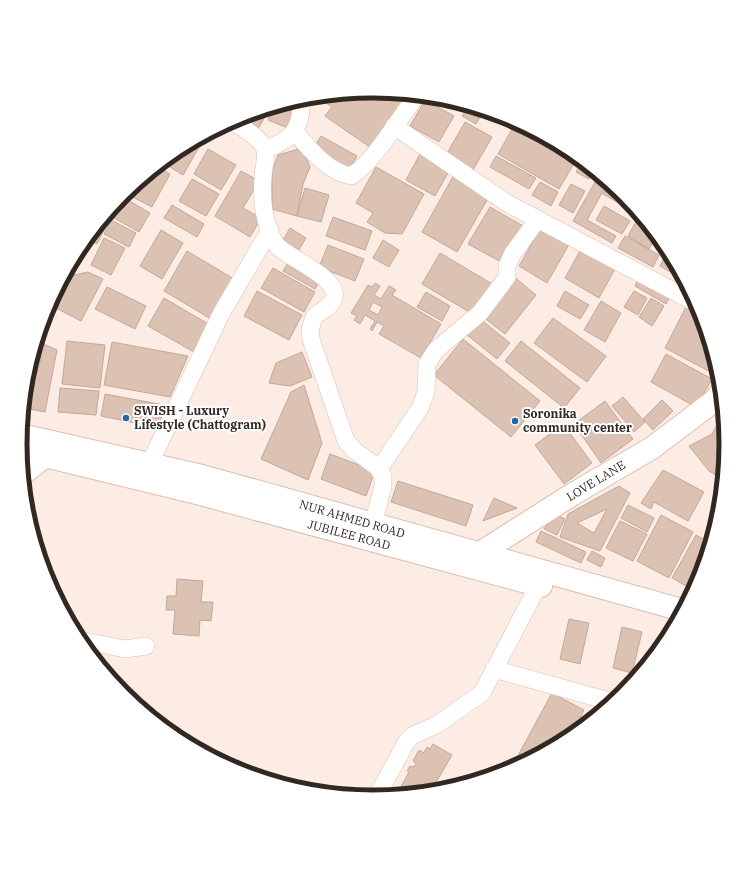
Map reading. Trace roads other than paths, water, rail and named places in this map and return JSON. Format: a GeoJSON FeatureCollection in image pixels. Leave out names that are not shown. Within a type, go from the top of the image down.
{"type":"FeatureCollection","features":[{"type":"Feature","properties":{"kind":"main road","name":"LOVE LANE"},"geometry":{"type":"LineString","coordinates":[[478,561],[573,494],[652,448],[716,398]]}},
{"type":"Feature","properties":{"kind":"main road","name":"NUR AHMED ROAD"},"geometry":{"type":"LineString","coordinates":[[27,438],[51,451],[149,465],[202,476],[373,526],[478,561],[677,609]]}},
{"type":"Feature","properties":{"kind":"main road","name":"JUBILEE ROAD"},"geometry":{"type":"LineString","coordinates":[[27,453],[51,451],[193,492],[478,561],[538,586],[671,621]]}},
{"type":"Feature","properties":{"kind":"main road"},"geometry":{"type":"LineString","coordinates":[[28,470],[51,451]]}},
{"type":"Feature","properties":{"kind":"street"},"geometry":{"type":"LineString","coordinates":[[294,131],[319,158],[341,174],[351,176],[358,172],[368,160],[414,100]]}},
{"type":"Feature","properties":{"kind":"street"},"geometry":{"type":"LineString","coordinates":[[265,150],[286,141],[294,131],[301,116],[302,105]]}},
{"type":"Feature","properties":{"kind":"street"},"geometry":{"type":"LineString","coordinates":[[238,125],[259,140],[265,150],[262,180],[264,212],[275,242],[282,251],[321,274],[332,286],[334,295],[332,301],[314,317],[310,330],[311,339],[346,441],[354,450],[378,469],[383,476],[383,486],[373,526]]}},
{"type":"Feature","properties":{"kind":"street"},"geometry":{"type":"LineString","coordinates":[[394,126],[507,203],[687,298]]}},
{"type":"Feature","properties":{"kind":"street"},"geometry":{"type":"LineString","coordinates":[[378,469],[420,408],[426,392],[427,364],[436,350],[480,313],[507,277],[507,266],[513,253],[538,219]]}},
{"type":"Feature","properties":{"kind":"street"},"geometry":{"type":"LineString","coordinates":[[149,465],[222,312],[270,230]]}},
{"type":"Feature","properties":{"kind":"street"},"geometry":{"type":"LineString","coordinates":[[380,790],[407,741],[412,736],[438,724],[482,693],[538,586]]}},
{"type":"Feature","properties":{"kind":"street"},"geometry":{"type":"LineString","coordinates":[[89,642],[125,649],[146,646]]}},
{"type":"Feature","properties":{"kind":"street"},"geometry":{"type":"LineString","coordinates":[[494,669],[605,700]]}},
{"type":"Feature","properties":{"kind":"place","name":"SWISH - Luxury Lifestyle (Chattogram)"},"geometry":{"type":"Point","coordinates":[126,418]}},
{"type":"Feature","properties":{"kind":"place","name":"Soronika community center"},"geometry":{"type":"Point","coordinates":[515,421]}}]}
